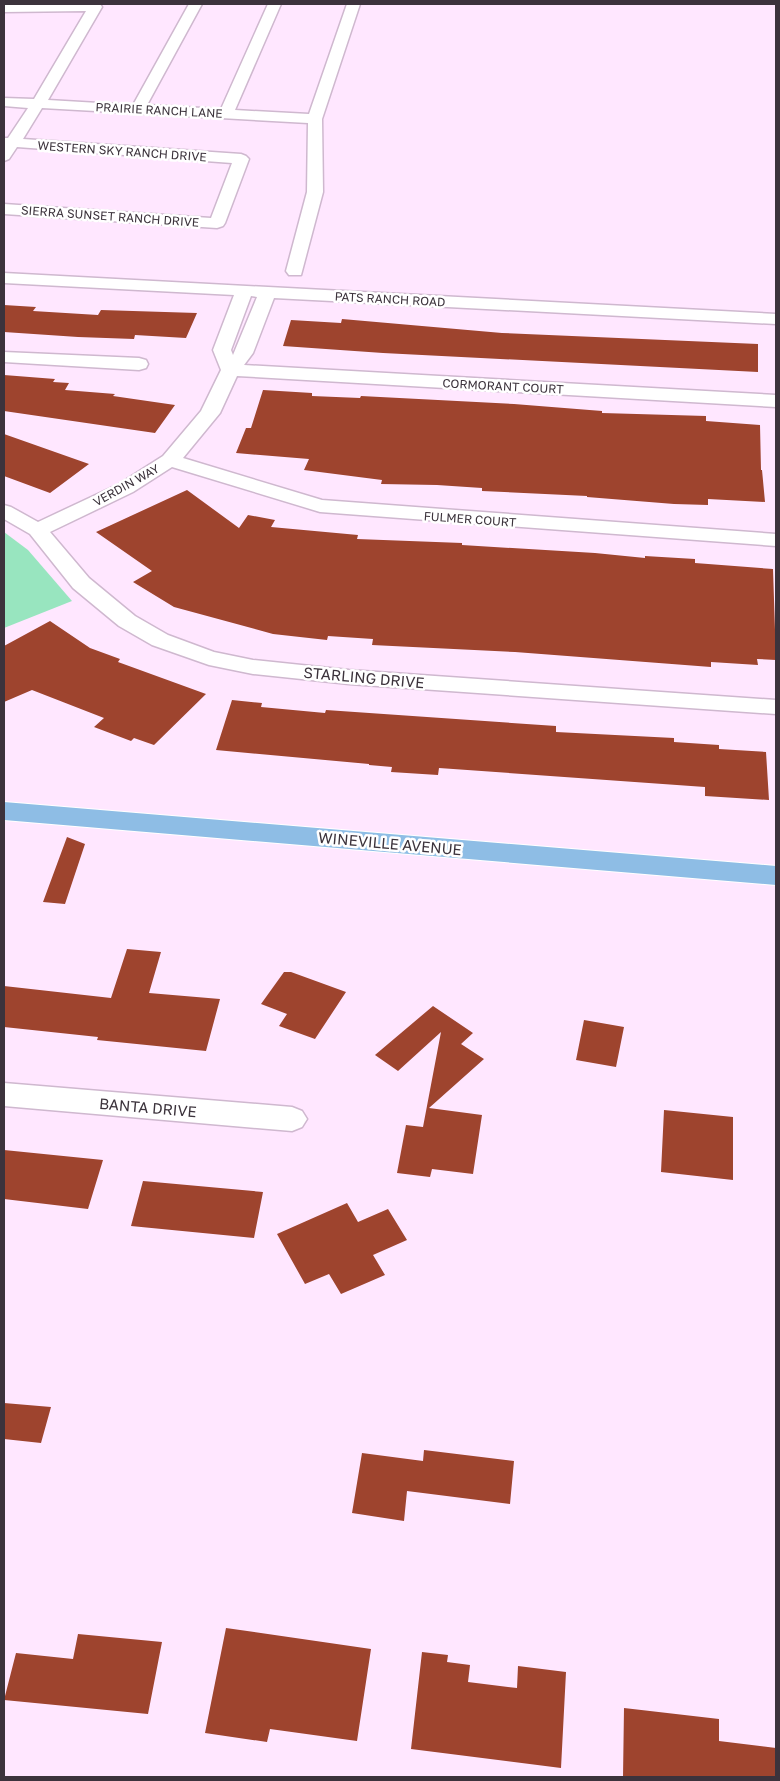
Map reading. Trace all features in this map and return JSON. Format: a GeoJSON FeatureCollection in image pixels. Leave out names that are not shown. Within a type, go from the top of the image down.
{"type":"FeatureCollection","features":[{"type":"Feature","properties":{"kind":"main road","name":"WINEVILLE AVENUE"},"geometry":{"type":"LineString","coordinates":[[4,811],[776,876]]}},
{"type":"Feature","properties":{"kind":"street"},"geometry":{"type":"LineString","coordinates":[[138,109],[196,4]]}},
{"type":"Feature","properties":{"kind":"street"},"geometry":{"type":"LineString","coordinates":[[226,114],[275,4]]}},
{"type":"Feature","properties":{"kind":"street"},"geometry":{"type":"LineString","coordinates":[[295,271],[315,192],[314,119],[354,4]]}},
{"type":"Feature","properties":{"kind":"street"},"geometry":{"type":"LineString","coordinates":[[4,8],[95,7],[38,104],[6,147]]}},
{"type":"Feature","properties":{"kind":"street","name":"PRAIRIE RANCH LANE"},"geometry":{"type":"LineString","coordinates":[[4,102],[314,119]]}},
{"type":"Feature","properties":{"kind":"street","name":"WESTERN SKY RANCH DRIVE"},"geometry":{"type":"LineString","coordinates":[[6,147],[241,159],[217,223]]}},
{"type":"Feature","properties":{"kind":"street","name":"SIERRA SUNSET RANCH DRIVE"},"geometry":{"type":"LineString","coordinates":[[4,209],[217,223]]}},
{"type":"Feature","properties":{"kind":"street","name":"PATS RANCH ROAD"},"geometry":{"type":"LineString","coordinates":[[4,278],[776,320]]}},
{"type":"Feature","properties":{"kind":"street"},"geometry":{"type":"LineString","coordinates":[[230,370],[222,350],[244,291]]}},
{"type":"Feature","properties":{"kind":"street","name":"VERDIN WAY"},"geometry":{"type":"LineString","coordinates":[[37,530],[126,488],[170,460],[210,414],[230,370],[244,353],[267,292]]}},
{"type":"Feature","properties":{"kind":"street"},"geometry":{"type":"LineString","coordinates":[[4,357],[139,364]]}},
{"type":"Feature","properties":{"kind":"street","name":"CORMORANT COURT"},"geometry":{"type":"LineString","coordinates":[[230,370],[776,401]]}},
{"type":"Feature","properties":{"kind":"street","name":"FULMER COURT"},"geometry":{"type":"LineString","coordinates":[[170,460],[320,506],[404,514],[776,540]]}},
{"type":"Feature","properties":{"kind":"street","name":"STARLING DRIVE"},"geometry":{"type":"LineString","coordinates":[[4,511],[37,530],[82,583],[127,621],[160,640],[209,658],[254,667],[349,677],[776,707]]}},
{"type":"Feature","properties":{"kind":"street","name":"BANTA DRIVE"},"geometry":{"type":"LineString","coordinates":[[4,1094],[292,1119]]}},
{"type":"Feature","properties":{"kind":"green space"},"geometry":{"type":"Polygon","coordinates":[[[4,532],[28,550],[72,601],[4,628],[4,532]]]}},
{"type":"Feature","properties":{"kind":"building"},"geometry":{"type":"Polygon","coordinates":[[[4,305],[36,307],[33,311],[98,315],[101,310],[197,313],[186,338],[135,335],[134,339],[78,337],[4,332],[4,305]]]}},
{"type":"Feature","properties":{"kind":"building"},"geometry":{"type":"Polygon","coordinates":[[[342,319],[502,333],[758,344],[758,372],[383,353],[283,346],[291,320],[341,323],[342,319]]]}},
{"type":"Feature","properties":{"kind":"building"},"geometry":{"type":"Polygon","coordinates":[[[4,375],[55,379],[53,382],[69,383],[65,390],[115,394],[113,396],[175,405],[155,433],[4,411],[4,375]]]}},
{"type":"Feature","properties":{"kind":"building"},"geometry":{"type":"Polygon","coordinates":[[[263,390],[312,393],[312,396],[360,398],[361,396],[514,404],[602,411],[602,413],[706,416],[706,421],[760,425],[761,470],[765,502],[708,499],[708,505],[674,504],[587,496],[482,491],[482,488],[381,484],[382,480],[304,470],[309,459],[236,453],[246,428],[251,428],[263,390]]]}},
{"type":"Feature","properties":{"kind":"building"},"geometry":{"type":"Polygon","coordinates":[[[4,434],[89,464],[50,493],[4,476],[4,434]]]}},
{"type":"Feature","properties":{"kind":"building"},"geometry":{"type":"Polygon","coordinates":[[[187,490],[239,528],[248,515],[275,520],[271,527],[358,535],[357,539],[462,543],[462,545],[645,558],[645,556],[695,559],[695,563],[773,569],[776,660],[757,659],[758,665],[711,662],[711,667],[515,652],[372,645],[373,639],[328,636],[327,640],[273,634],[174,607],[133,582],[152,571],[96,532],[187,490]]]}},
{"type":"Feature","properties":{"kind":"building"},"geometry":{"type":"Polygon","coordinates":[[[50,621],[90,648],[120,659],[118,662],[206,694],[154,745],[134,738],[131,741],[94,727],[104,718],[32,690],[4,702],[4,646],[50,621]]]}},
{"type":"Feature","properties":{"kind":"building"},"geometry":{"type":"Polygon","coordinates":[[[232,700],[262,703],[261,707],[325,713],[326,710],[556,726],[556,732],[674,738],[674,742],[719,745],[719,749],[766,752],[769,800],[705,796],[705,787],[439,768],[438,775],[391,772],[392,767],[369,764],[216,750],[232,700]]]}},
{"type":"Feature","properties":{"kind":"building"},"geometry":{"type":"Polygon","coordinates":[[[67,837],[85,844],[65,904],[43,902],[67,837]]]}},
{"type":"Feature","properties":{"kind":"building"},"geometry":{"type":"Polygon","coordinates":[[[127,949],[161,952],[149,993],[220,999],[206,1051],[97,1040],[98,1037],[4,1027],[4,986],[111,998],[127,949]]]}},
{"type":"Feature","properties":{"kind":"building"},"geometry":{"type":"Polygon","coordinates":[[[284,972],[291,972],[346,992],[315,1039],[279,1026],[287,1014],[261,1004],[284,972]]]}},
{"type":"Feature","properties":{"kind":"building"},"geometry":{"type":"Polygon","coordinates":[[[433,1006],[473,1033],[461,1044],[484,1059],[429,1108],[482,1115],[473,1174],[432,1169],[430,1177],[397,1173],[406,1125],[423,1127],[441,1032],[398,1071],[375,1055],[433,1006]]]}},
{"type":"Feature","properties":{"kind":"building"},"geometry":{"type":"Polygon","coordinates":[[[584,1020],[624,1027],[616,1067],[576,1060],[584,1020]]]}},
{"type":"Feature","properties":{"kind":"building"},"geometry":{"type":"Polygon","coordinates":[[[664,1110],[733,1117],[733,1180],[661,1172],[664,1110]]]}},
{"type":"Feature","properties":{"kind":"building"},"geometry":{"type":"Polygon","coordinates":[[[4,1150],[103,1160],[88,1209],[4,1199],[4,1150]]]}},
{"type":"Feature","properties":{"kind":"building"},"geometry":{"type":"Polygon","coordinates":[[[143,1181],[263,1192],[254,1238],[131,1226],[143,1181]]]}},
{"type":"Feature","properties":{"kind":"building"},"geometry":{"type":"Polygon","coordinates":[[[347,1203],[358,1222],[388,1209],[407,1240],[373,1255],[385,1275],[341,1294],[329,1274],[305,1284],[277,1234],[347,1203]]]}},
{"type":"Feature","properties":{"kind":"building"},"geometry":{"type":"Polygon","coordinates":[[[4,1403],[51,1407],[41,1443],[4,1439],[4,1403]]]}},
{"type":"Feature","properties":{"kind":"building"},"geometry":{"type":"Polygon","coordinates":[[[424,1450],[514,1461],[510,1504],[407,1491],[404,1521],[352,1513],[362,1453],[423,1461],[424,1450]]]}},
{"type":"Feature","properties":{"kind":"building"},"geometry":{"type":"Polygon","coordinates":[[[226,1628],[371,1649],[357,1741],[270,1729],[267,1742],[205,1733],[226,1628]]]}},
{"type":"Feature","properties":{"kind":"building"},"geometry":{"type":"Polygon","coordinates":[[[78,1634],[162,1642],[148,1714],[4,1700],[16,1653],[73,1659],[78,1634]]]}},
{"type":"Feature","properties":{"kind":"building"},"geometry":{"type":"Polygon","coordinates":[[[422,1652],[448,1655],[447,1662],[470,1665],[468,1682],[517,1688],[518,1666],[566,1672],[561,1768],[411,1749],[422,1652]]]}},
{"type":"Feature","properties":{"kind":"building"},"geometry":{"type":"Polygon","coordinates":[[[624,1708],[719,1719],[719,1741],[776,1748],[776,1777],[623,1777],[624,1708]]]}}]}
